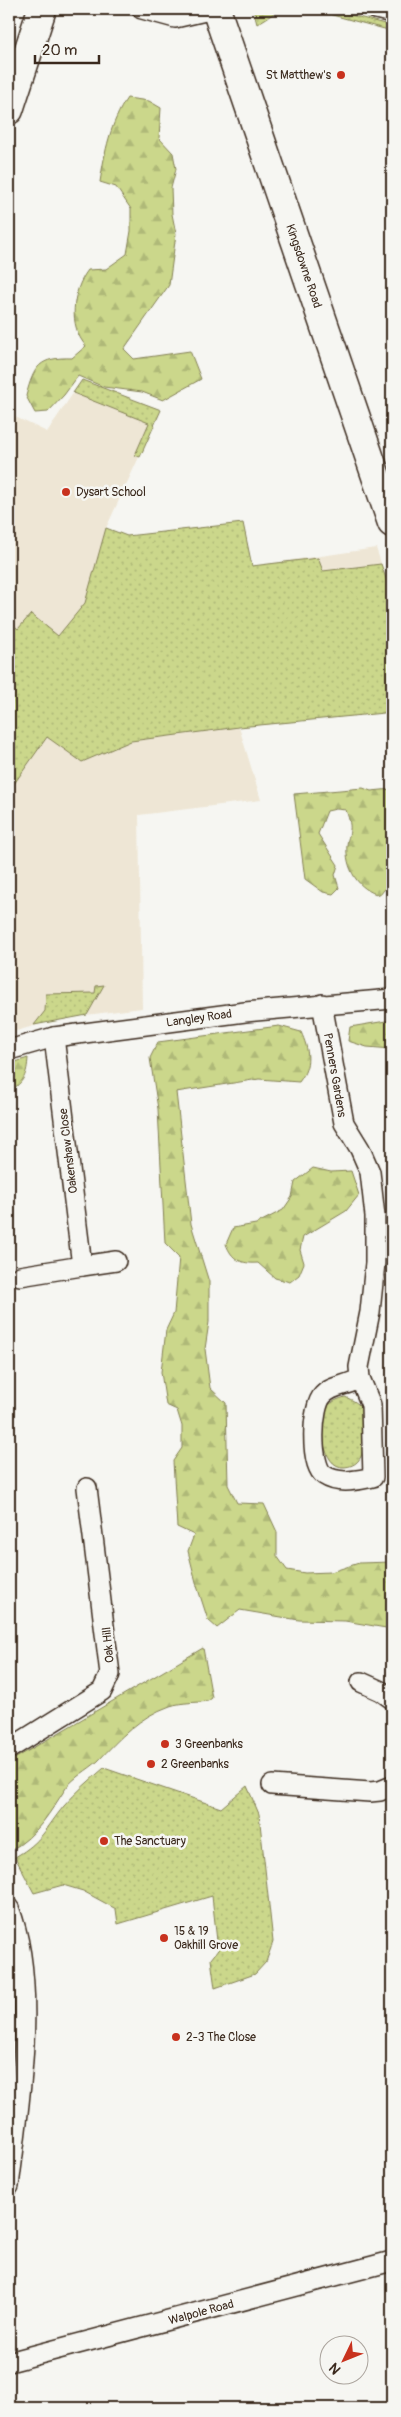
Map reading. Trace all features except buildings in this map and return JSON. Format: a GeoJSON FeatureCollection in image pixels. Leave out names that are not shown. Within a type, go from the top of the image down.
{"type":"FeatureCollection","features":[{"type":"Feature","properties":{"kind":"main road"},"geometry":{"type":"LineString","coordinates":[[9,110],[42,9]]}},
{"type":"Feature","properties":{"kind":"main road","name":"Kingsdowne Road"},"geometry":{"type":"LineString","coordinates":[[215,9],[392,523]]}},
{"type":"Feature","properties":{"kind":"street"},"geometry":{"type":"LineString","coordinates":[[142,9],[175,18],[215,9]]}},
{"type":"Feature","properties":{"kind":"street"},"geometry":{"type":"LineString","coordinates":[[376,9],[392,13]]}},
{"type":"Feature","properties":{"kind":"street","name":"Langley Road"},"geometry":{"type":"LineString","coordinates":[[9,1050],[54,1037],[322,1004],[392,999]]}},
{"type":"Feature","properties":{"kind":"street","name":"Penners Gardens"},"geometry":{"type":"LineString","coordinates":[[322,1004],[344,1123],[360,1149],[370,1172],[375,1216],[375,1263],[370,1312],[359,1367],[360,1378],[371,1404],[373,1477],[346,1482],[326,1476],[319,1467],[314,1450],[315,1408],[322,1396],[332,1388],[349,1385],[360,1378]]}},
{"type":"Feature","properties":{"kind":"street","name":"Oakenshaw Close"},"geometry":{"type":"LineString","coordinates":[[54,1037],[82,1266]]}},
{"type":"Feature","properties":{"kind":"street"},"geometry":{"type":"LineString","coordinates":[[20,1276],[116,1261]]}},
{"type":"Feature","properties":{"kind":"street","name":"Oak Hill"},"geometry":{"type":"LineString","coordinates":[[9,1748],[102,1691],[110,1674],[87,1488]]}},
{"type":"Feature","properties":{"kind":"street"},"geometry":{"type":"LineString","coordinates":[[361,1682],[381,1690],[392,1699]]}},
{"type":"Feature","properties":{"kind":"street"},"geometry":{"type":"LineString","coordinates":[[272,1785],[370,1792],[380,1791],[392,1786]]}},
{"type":"Feature","properties":{"kind":"street"},"geometry":{"type":"LineString","coordinates":[[9,1908],[18,1931],[23,1987],[24,2063],[9,2186]]}},
{"type":"Feature","properties":{"kind":"street","name":"Walpole Road"},"geometry":{"type":"LineString","coordinates":[[9,2362],[392,2261]]}},
{"type":"Feature","properties":{"kind":"shaded area"},"geometry":{"type":"Polygon","coordinates":[[[82,380],[161,410],[106,528],[127,536],[243,523],[252,566],[376,548],[392,596],[392,702],[384,713],[239,727],[261,800],[139,815],[142,1008],[62,1018],[9,1033],[9,414],[47,432],[82,380]]]}},
{"type":"Feature","properties":{"kind":"green space"},"geometry":{"type":"Polygon","coordinates":[[[253,9],[281,9],[257,24],[253,9]]]}},
{"type":"Feature","properties":{"kind":"green space"},"geometry":{"type":"Polygon","coordinates":[[[310,9],[329,9],[392,26],[392,31],[310,9]]]}},
{"type":"Feature","properties":{"kind":"green space"},"geometry":{"type":"Polygon","coordinates":[[[127,98],[149,101],[161,108],[159,138],[173,153],[176,169],[171,188],[172,214],[176,234],[169,285],[124,349],[134,359],[190,351],[201,379],[163,400],[142,392],[104,387],[78,376],[48,412],[35,413],[26,396],[35,371],[40,365],[52,359],[72,358],[86,346],[76,329],[74,308],[78,288],[83,278],[88,270],[106,269],[127,254],[131,231],[131,209],[116,187],[100,182],[112,128],[127,98]]]}},
{"type":"Feature","properties":{"kind":"green space"},"geometry":{"type":"Polygon","coordinates":[[[82,380],[161,410],[140,457],[135,455],[149,423],[73,393],[82,380]]]}},
{"type":"Feature","properties":{"kind":"green space"},"geometry":{"type":"Polygon","coordinates":[[[243,523],[252,566],[318,558],[323,571],[381,564],[392,596],[392,702],[384,713],[239,727],[131,741],[82,762],[47,737],[9,791],[9,621],[18,629],[31,614],[58,636],[85,603],[106,528],[127,536],[243,523]]]}},
{"type":"Feature","properties":{"kind":"green space"},"geometry":{"type":"Polygon","coordinates":[[[363,788],[371,791],[392,789],[392,880],[380,895],[365,888],[354,877],[347,854],[350,834],[348,815],[346,810],[336,809],[327,811],[318,834],[338,865],[335,875],[339,888],[333,894],[323,892],[305,879],[294,794],[363,788]]]}},
{"type":"Feature","properties":{"kind":"green space"},"geometry":{"type":"Polygon","coordinates":[[[104,985],[87,1015],[34,1025],[45,1011],[46,994],[95,993],[96,986],[104,985]]]}},
{"type":"Feature","properties":{"kind":"green space"},"geometry":{"type":"Polygon","coordinates":[[[392,1020],[392,1049],[367,1047],[348,1041],[350,1027],[392,1020]]]}},
{"type":"Feature","properties":{"kind":"green space"},"geometry":{"type":"Polygon","coordinates":[[[279,1026],[301,1032],[304,1039],[308,1057],[306,1070],[299,1082],[259,1079],[176,1092],[191,1224],[209,1282],[209,1322],[205,1349],[210,1388],[226,1403],[228,1485],[237,1503],[264,1504],[277,1532],[277,1556],[287,1570],[305,1573],[331,1572],[359,1563],[392,1562],[392,1629],[345,1621],[299,1620],[240,1610],[217,1628],[208,1620],[188,1551],[194,1535],[177,1527],[173,1461],[182,1448],[182,1426],[177,1410],[166,1405],[161,1372],[166,1330],[174,1313],[179,1257],[165,1243],[158,1109],[150,1058],[158,1042],[279,1026]]]}},
{"type":"Feature","properties":{"kind":"green space"},"geometry":{"type":"Polygon","coordinates":[[[28,1058],[24,1078],[9,1091],[9,1064],[28,1058]]]}},
{"type":"Feature","properties":{"kind":"green space"},"geometry":{"type":"Polygon","coordinates":[[[313,1168],[331,1172],[351,1171],[359,1195],[346,1211],[303,1237],[300,1250],[304,1263],[299,1275],[290,1282],[275,1278],[258,1263],[242,1262],[234,1257],[226,1244],[233,1228],[256,1224],[283,1210],[292,1197],[295,1182],[313,1168]]]}},
{"type":"Feature","properties":{"kind":"green space"},"geometry":{"type":"Polygon","coordinates":[[[345,1397],[362,1408],[364,1445],[361,1457],[357,1462],[345,1467],[337,1466],[326,1452],[323,1422],[328,1406],[334,1401],[345,1397]]]}},
{"type":"Feature","properties":{"kind":"green space"},"geometry":{"type":"Polygon","coordinates":[[[203,1648],[212,1698],[208,1701],[170,1706],[139,1722],[122,1736],[98,1761],[69,1784],[36,1831],[11,1850],[9,1845],[9,1762],[203,1648]]]}},
{"type":"Feature","properties":{"kind":"green space"},"geometry":{"type":"Polygon","coordinates":[[[104,1768],[221,1808],[247,1786],[259,1814],[273,1942],[266,1962],[255,1974],[215,1988],[211,1959],[218,1950],[212,1896],[118,1924],[116,1909],[83,1891],[63,1885],[34,1893],[15,1857],[38,1840],[69,1801],[104,1768]]]}},
{"type":"Feature","properties":{"kind":"place","name":"St Matthew's"},"geometry":{"type":"Point","coordinates":[341,75]}},
{"type":"Feature","properties":{"kind":"place","name":"Dysart School"},"geometry":{"type":"Point","coordinates":[66,492]}},
{"type":"Feature","properties":{"kind":"place","name":"3 Greenbanks"},"geometry":{"type":"Point","coordinates":[165,1744]}},
{"type":"Feature","properties":{"kind":"place","name":"2 Greenbanks"},"geometry":{"type":"Point","coordinates":[151,1764]}},
{"type":"Feature","properties":{"kind":"place","name":"The Sanctuary"},"geometry":{"type":"Point","coordinates":[104,1841]}},
{"type":"Feature","properties":{"kind":"place","name":"15 & 19 Oakhill Grove"},"geometry":{"type":"Point","coordinates":[164,1938]}},
{"type":"Feature","properties":{"kind":"place","name":"2-3 The Close"},"geometry":{"type":"Point","coordinates":[176,2037]}}]}
